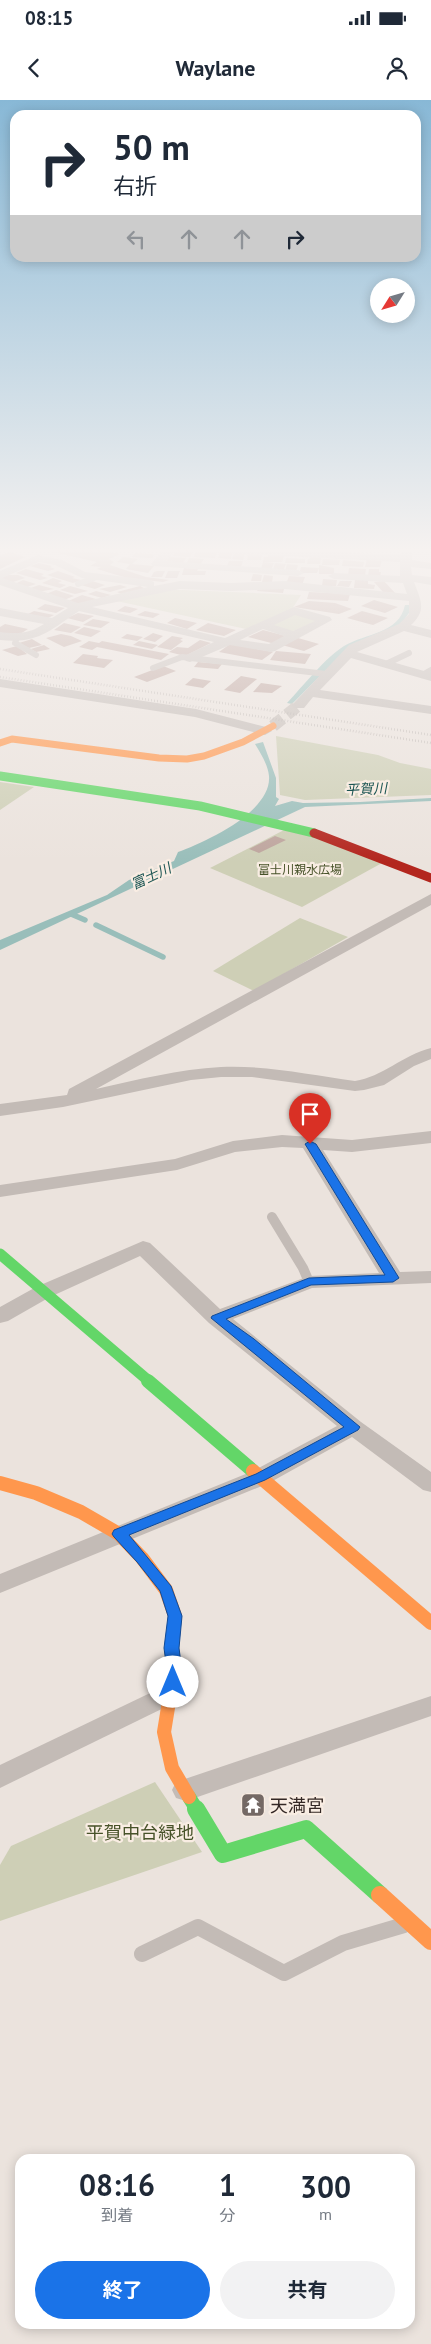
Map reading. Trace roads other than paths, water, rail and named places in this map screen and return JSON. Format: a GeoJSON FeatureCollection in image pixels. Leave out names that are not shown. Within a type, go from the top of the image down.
{"type":"FeatureCollection","features":[{"type":"Feature","properties":{"kind":"street"},"geometry":{"type":"LineString","coordinates":[[190,658],[200,654]]}},
{"type":"Feature","properties":{"kind":"street"},"geometry":{"type":"LineString","coordinates":[[299,705],[311,691],[318,675],[347,654]]}},
{"type":"Feature","properties":{"kind":"street"},"geometry":{"type":"LineString","coordinates":[[350,654],[428,674]]}},
{"type":"Feature","properties":{"kind":"street"},"geometry":{"type":"LineString","coordinates":[[0,683],[196,714],[269,728]]}},
{"type":"Feature","properties":{"kind":"street"},"geometry":{"type":"LineString","coordinates":[[296,687],[431,710]]}},
{"type":"Feature","properties":{"kind":"street"},"geometry":{"type":"LineString","coordinates":[[0,743],[12,739],[158,758],[187,759],[204,756],[243,742],[269,728]]}},
{"type":"Feature","properties":{"kind":"street"},"geometry":{"type":"LineString","coordinates":[[0,776],[190,802],[227,810],[288,825],[336,840],[431,878]]}},
{"type":"Feature","properties":{"kind":"street"},"geometry":{"type":"LineString","coordinates":[[63,1101],[101,1078],[431,899]]}},
{"type":"Feature","properties":{"kind":"street"},"geometry":{"type":"LineString","coordinates":[[0,1110],[63,1101],[191,1075],[221,1072],[252,1072],[355,1086],[370,1085],[386,1078],[406,1063],[431,1053]]}},
{"type":"Feature","properties":{"kind":"street"},"geometry":{"type":"LineString","coordinates":[[0,1191],[176,1164],[233,1147],[282,1142],[352,1146],[431,1137]]}},
{"type":"Feature","properties":{"kind":"street"},"geometry":{"type":"LineString","coordinates":[[310,1144],[393,1278]]}},
{"type":"Feature","properties":{"kind":"street"},"geometry":{"type":"LineString","coordinates":[[0,1316],[43,1292],[143,1247],[217,1318],[353,1427],[427,1474]]}},
{"type":"Feature","properties":{"kind":"street"},"geometry":{"type":"LineString","coordinates":[[0,1254],[431,1623]]}},
{"type":"Feature","properties":{"kind":"street"},"geometry":{"type":"LineString","coordinates":[[217,1318],[309,1282],[431,1277]]}},
{"type":"Feature","properties":{"kind":"street"},"geometry":{"type":"LineString","coordinates":[[0,1584],[261,1477],[353,1427]]}},
{"type":"Feature","properties":{"kind":"street"},"geometry":{"type":"LineString","coordinates":[[0,1483],[36,1494],[81,1512],[119,1534],[142,1558],[166,1590],[175,1616],[172,1648],[174,1671],[164,1732],[172,1768],[224,1854],[306,1829],[431,1941]]}},
{"type":"Feature","properties":{"kind":"street"},"geometry":{"type":"LineString","coordinates":[[0,1777],[171,1693]]}},
{"type":"Feature","properties":{"kind":"street"},"geometry":{"type":"LineString","coordinates":[[186,1790],[431,1706]]}},
{"type":"Feature","properties":{"kind":"lane"},"geometry":{"type":"LineString","coordinates":[[32,654],[36,656]]}},
{"type":"Feature","properties":{"kind":"lane"},"geometry":{"type":"LineString","coordinates":[[386,664],[407,654]]}},
{"type":"Feature","properties":{"kind":"lane"},"geometry":{"type":"LineString","coordinates":[[153,668],[182,657],[318,675]]}},
{"type":"Feature","properties":{"kind":"lane"},"geometry":{"type":"LineString","coordinates":[[272,1216],[309,1282]]}},
{"type":"Feature","properties":{"kind":"lane"},"geometry":{"type":"LineString","coordinates":[[142,1954],[198,1927],[284,1973],[343,1944],[409,1923]]}},
{"type":"Feature","properties":{"kind":"water"},"geometry":{"type":"Polygon","coordinates":[[[334,654],[342,654],[292,704],[287,703],[334,654]]]}},
{"type":"Feature","properties":{"kind":"water","name":"富士川"},"geometry":{"type":"Polygon","coordinates":[[[263,742],[276,778],[276,797],[279,799],[275,806],[292,801],[303,803],[360,802],[431,798],[431,801],[305,807],[0,950],[0,940],[107,895],[129,880],[174,861],[178,852],[219,833],[249,813],[260,802],[267,789],[268,772],[255,744],[263,742]]]}},
{"type":"Feature","properties":{"kind":"waterway"},"geometry":{"type":"LineString","coordinates":[[71,914],[85,920]]}},
{"type":"Feature","properties":{"kind":"waterway"},"geometry":{"type":"LineString","coordinates":[[96,925],[163,957]]}},
{"type":"Feature","properties":{"kind":"tunnel"},"geometry":{"type":"LineString","coordinates":[[273,726],[299,705]]}},
{"type":"Feature","properties":{"kind":"railway"},"geometry":{"type":"LineString","coordinates":[[0,669],[431,735]]}},
{"type":"Feature","properties":{"kind":"railway"},"geometry":{"type":"LineString","coordinates":[[0,677],[431,743]]}},
{"type":"Feature","properties":{"kind":"place","name":"天満宮"},"geometry":{"type":"Point","coordinates":[253,1805]}},
{"type":"Feature","properties":{"kind":"water label","name":"平賀川"},"geometry":{"type":"Point","coordinates":[366,789]}},
{"type":"Feature","properties":{"kind":"park label","name":"富士川親水広場"},"geometry":{"type":"Point","coordinates":[300,869]}},
{"type":"Feature","properties":{"kind":"park label","name":"平賀中台緑地"},"geometry":{"type":"Point","coordinates":[140,1832]}}]}
